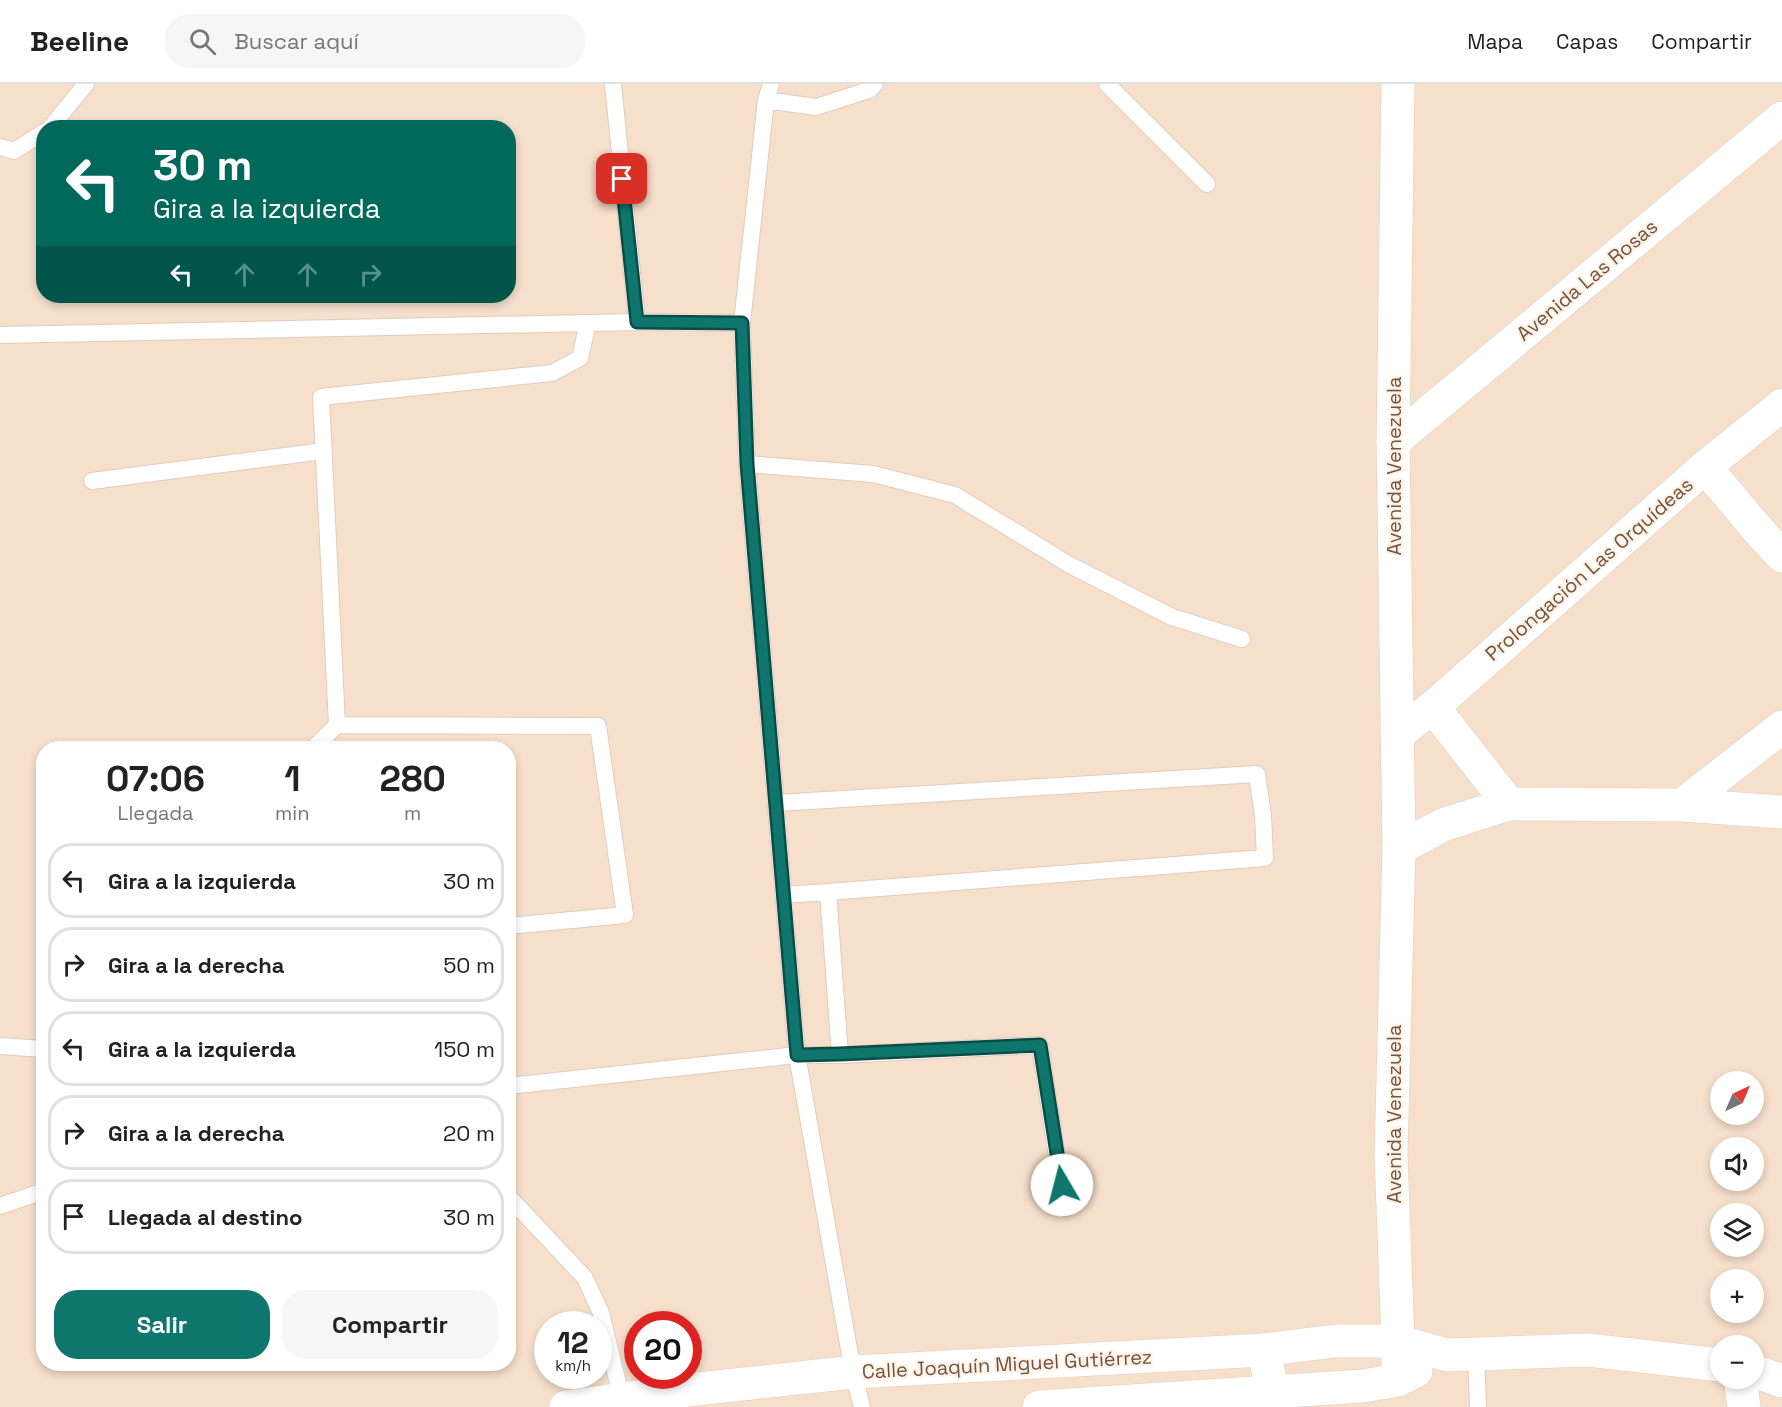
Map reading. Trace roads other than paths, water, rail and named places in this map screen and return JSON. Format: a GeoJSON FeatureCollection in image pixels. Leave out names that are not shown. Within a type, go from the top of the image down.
{"type":"FeatureCollection","features":[{"type":"Feature","properties":{"kind":"street","name":"Avenida Venezuela"},"geometry":{"type":"LineString","coordinates":[[1398,84],[1393,442],[1399,848],[1391,1155],[1398,1380]]}},
{"type":"Feature","properties":{"kind":"street","name":"Avenida Las Rosas"},"geometry":{"type":"LineString","coordinates":[[1393,442],[1782,118]]}},
{"type":"Feature","properties":{"kind":"street","name":"Prolongación Las Orquídeas"},"geometry":{"type":"LineString","coordinates":[[1397,735],[1433,707],[1706,467],[1782,405]]}},
{"type":"Feature","properties":{"kind":"street"},"geometry":{"type":"LineString","coordinates":[[1706,467],[1782,556]]}},
{"type":"Feature","properties":{"kind":"street"},"geometry":{"type":"LineString","coordinates":[[1433,707],[1509,804]]}},
{"type":"Feature","properties":{"kind":"street"},"geometry":{"type":"LineString","coordinates":[[1682,805],[1782,726]]}},
{"type":"Feature","properties":{"kind":"street"},"geometry":{"type":"LineString","coordinates":[[1399,848],[1445,824],[1509,804],[1682,805],[1782,812]]}},
{"type":"Feature","properties":{"kind":"street","name":"Calle Joaquín Miguel Gutiérrez"},"geometry":{"type":"LineString","coordinates":[[566,1407],[623,1403],[680,1391],[854,1372],[1264,1350],[1335,1341],[1398,1341],[1462,1355],[1588,1350],[1710,1364]]}},
{"type":"Feature","properties":{"kind":"street"},"geometry":{"type":"LineString","coordinates":[[1264,1350],[1274,1400]]}},
{"type":"Feature","properties":{"kind":"street","name":"Calle Joaquín Miguel Gutiérrez"},"geometry":{"type":"LineString","coordinates":[[1039,1407],[1274,1400],[1364,1392],[1462,1355]]}},
{"type":"Feature","properties":{"kind":"street"},"geometry":{"type":"LineString","coordinates":[[1764,1375],[1782,1381]]}},
{"type":"Feature","properties":{"kind":"street"},"geometry":{"type":"LineString","coordinates":[[1742,1389],[1744,1407]]}},
{"type":"Feature","properties":{"kind":"lane"},"geometry":{"type":"LineString","coordinates":[[57,120],[86,84]]}},
{"type":"Feature","properties":{"kind":"lane"},"geometry":{"type":"LineString","coordinates":[[613,84],[637,322]]}},
{"type":"Feature","properties":{"kind":"lane"},"geometry":{"type":"LineString","coordinates":[[771,84],[766,100],[742,323],[747,464],[797,1055],[862,1407]]}},
{"type":"Feature","properties":{"kind":"lane"},"geometry":{"type":"LineString","coordinates":[[766,100],[816,106],[869,90],[875,84]]}},
{"type":"Feature","properties":{"kind":"lane"},"geometry":{"type":"LineString","coordinates":[[1107,84],[1207,184]]}},
{"type":"Feature","properties":{"kind":"lane"},"geometry":{"type":"LineString","coordinates":[[0,147],[14,151],[36,137]]}},
{"type":"Feature","properties":{"kind":"lane"},"geometry":{"type":"LineString","coordinates":[[0,335],[637,322],[742,323]]}},
{"type":"Feature","properties":{"kind":"lane"},"geometry":{"type":"LineString","coordinates":[[337,726],[321,397],[552,374],[580,358],[588,323]]}},
{"type":"Feature","properties":{"kind":"lane"},"geometry":{"type":"LineString","coordinates":[[92,481],[323,451]]}},
{"type":"Feature","properties":{"kind":"lane"},"geometry":{"type":"LineString","coordinates":[[747,464],[873,474],[955,495],[1068,564],[1172,617],[1242,639]]}},
{"type":"Feature","properties":{"kind":"lane"},"geometry":{"type":"LineString","coordinates":[[321,741],[337,726],[598,726],[625,915],[516,925]]}},
{"type":"Feature","properties":{"kind":"lane"},"geometry":{"type":"LineString","coordinates":[[776,803],[1257,774],[1263,816],[1265,858],[784,895]]}},
{"type":"Feature","properties":{"kind":"lane"},"geometry":{"type":"LineString","coordinates":[[828,892],[840,1054]]}},
{"type":"Feature","properties":{"kind":"lane"},"geometry":{"type":"LineString","coordinates":[[516,1085],[797,1055],[1040,1045],[1065,1208]]}},
{"type":"Feature","properties":{"kind":"lane"},"geometry":{"type":"LineString","coordinates":[[0,1046],[36,1048]]}},
{"type":"Feature","properties":{"kind":"lane"},"geometry":{"type":"LineString","coordinates":[[0,1206],[36,1194]]}},
{"type":"Feature","properties":{"kind":"lane"},"geometry":{"type":"LineString","coordinates":[[516,1205],[585,1278],[601,1313],[623,1403]]}},
{"type":"Feature","properties":{"kind":"lane"},"geometry":{"type":"LineString","coordinates":[[1462,1355],[1478,1407]]}}]}
